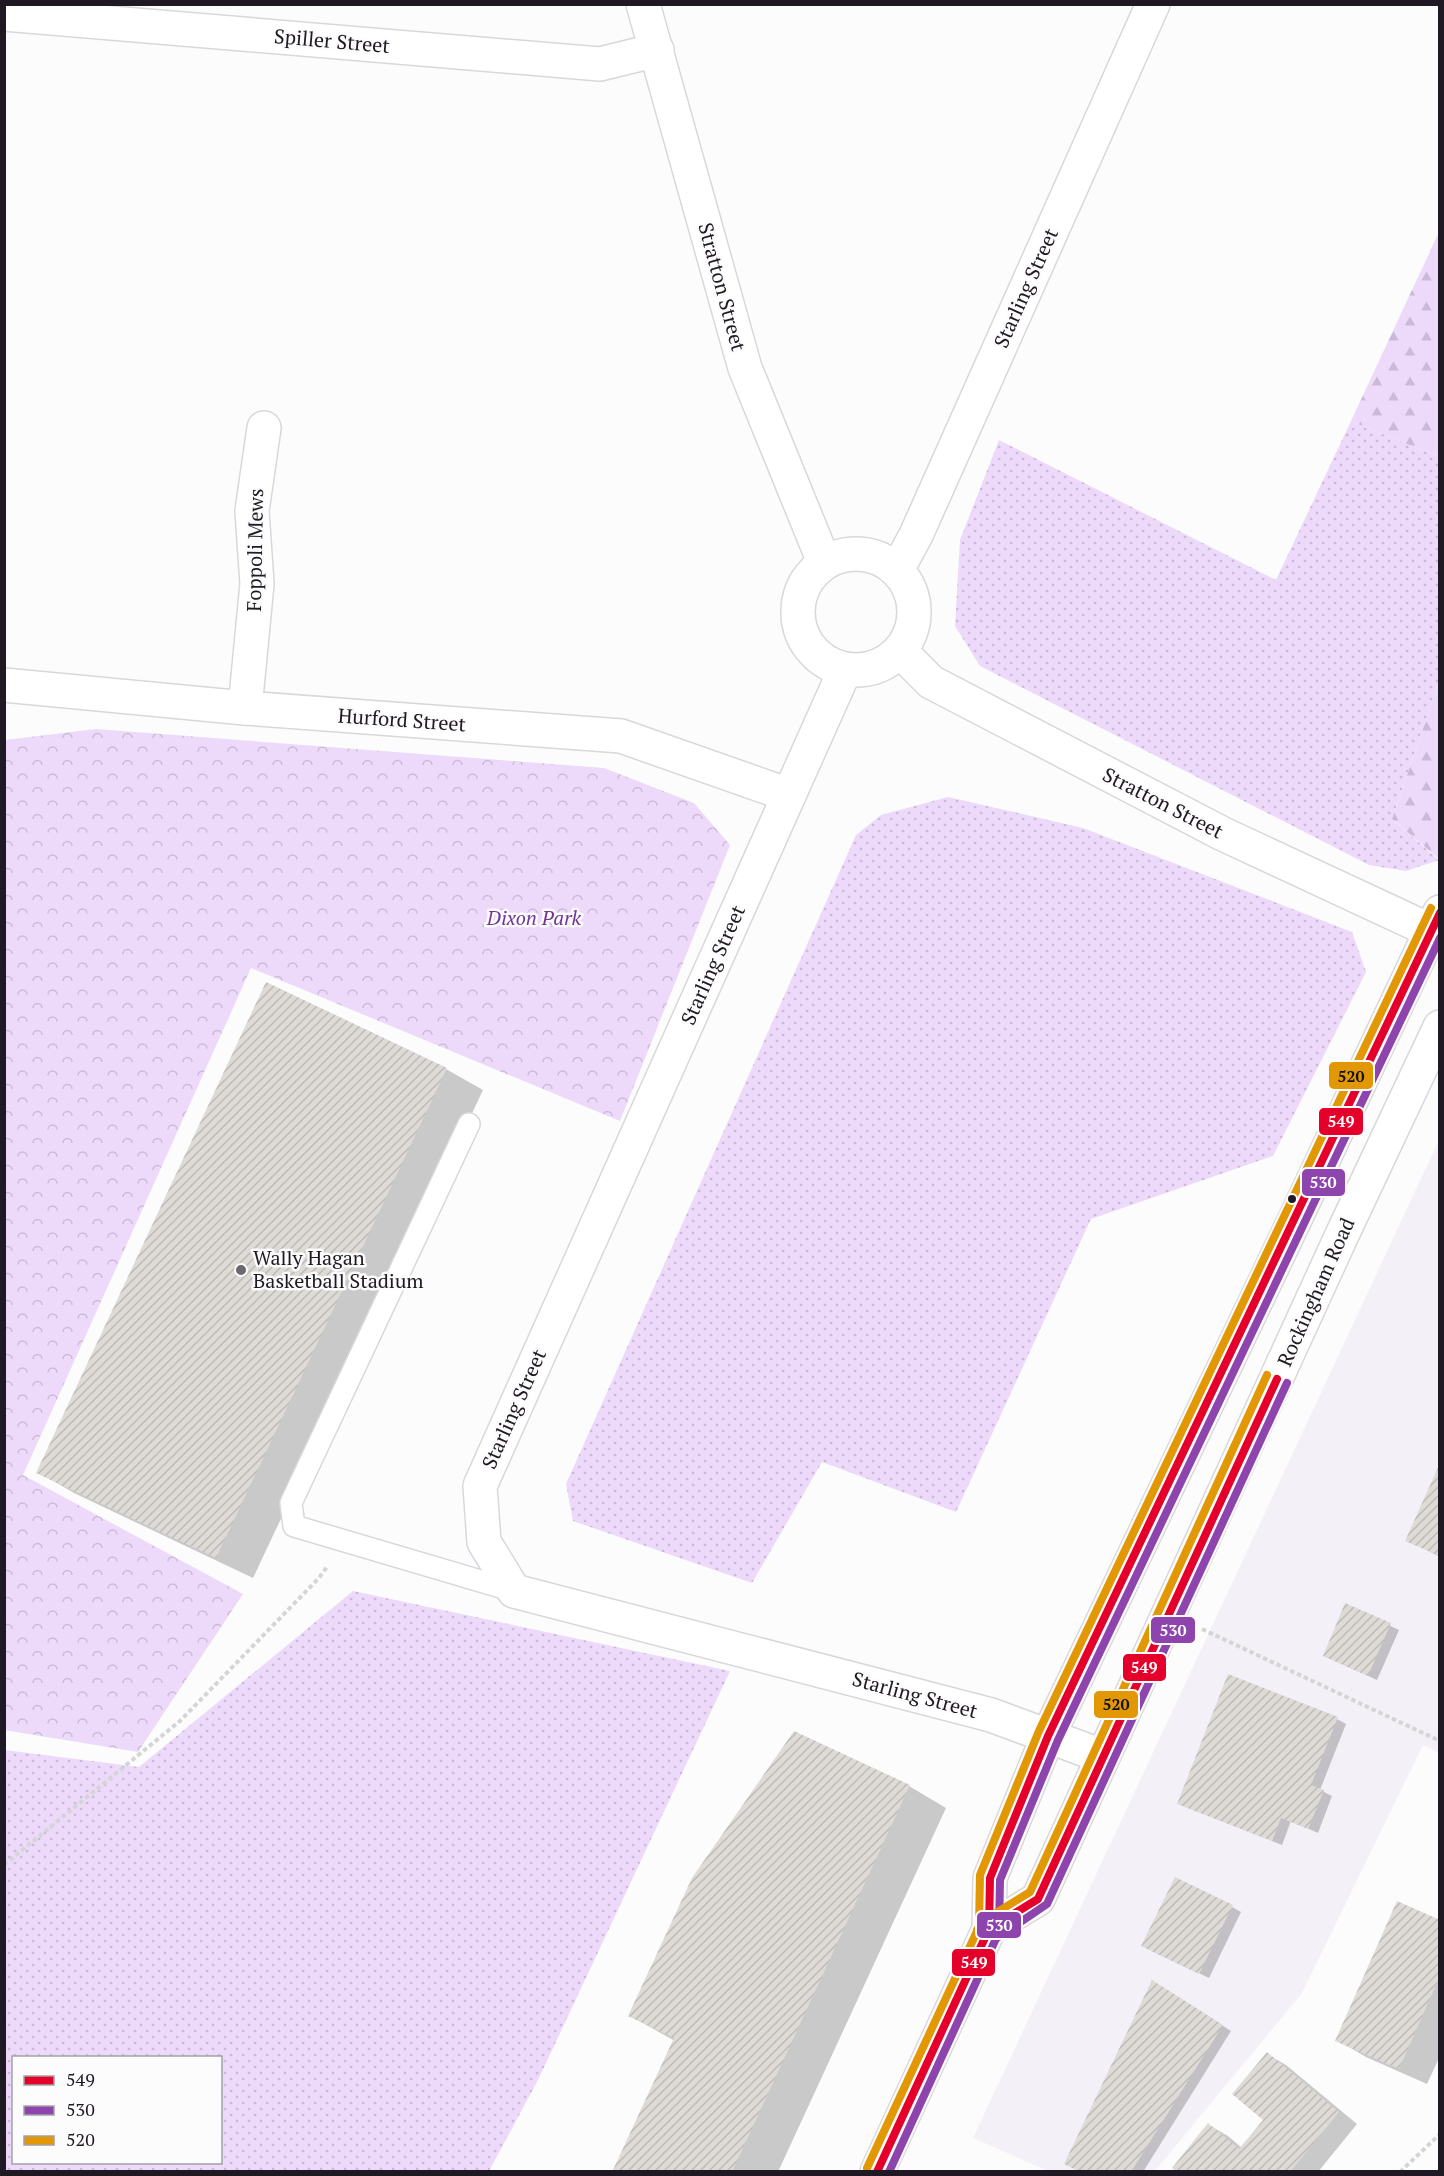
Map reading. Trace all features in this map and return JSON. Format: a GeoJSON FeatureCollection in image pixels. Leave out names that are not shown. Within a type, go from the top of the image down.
{"type":"FeatureCollection","features":[{"type":"Feature","properties":{"kind":"street","name":"Stratton Street"},"geometry":{"type":"LineString","coordinates":[[643,4],[745,368],[824,562]]}},
{"type":"Feature","properties":{"kind":"street","name":"Starling Street"},"geometry":{"type":"LineString","coordinates":[[897,570],[916,535],[1153,4]]}},
{"type":"Feature","properties":{"kind":"street","name":"Spiller Street"},"geometry":{"type":"LineString","coordinates":[[4,14],[116,14],[600,64],[657,50]]}},
{"type":"Feature","properties":{"kind":"street","name":"Foppoli Mews"},"geometry":{"type":"LineString","coordinates":[[245,708],[257,584],[252,511],[264,428]]}},
{"type":"Feature","properties":{"kind":"street"},"geometry":{"type":"LineString","coordinates":[[861,553],[881,558],[897,570],[907,584],[913,601],[914,619],[910,636],[900,651],[884,663],[865,670],[845,670],[826,663],[811,650],[801,633],[797,614],[800,594],[809,576],[824,562],[842,555],[861,553]]}},
{"type":"Feature","properties":{"kind":"street","name":"Stratton Street"},"geometry":{"type":"LineString","coordinates":[[900,651],[931,682],[1223,834],[1437,926]]}},
{"type":"Feature","properties":{"kind":"street","name":"Starling Street"},"geometry":{"type":"LineString","coordinates":[[845,670],[480,1486],[484,1542],[514,1591],[991,1715],[1102,1756]]}},
{"type":"Feature","properties":{"kind":"street","name":"Hurford Street"},"geometry":{"type":"LineString","coordinates":[[4,686],[245,708],[621,736],[789,795]]}},
{"type":"Feature","properties":{"kind":"street"},"geometry":{"type":"LineString","coordinates":[[877,2172],[989,1929],[990,1878],[1048,1736],[1437,926]]}},
{"type":"Feature","properties":{"kind":"street","name":"Rockingham Road"},"geometry":{"type":"LineString","coordinates":[[989,1929],[1038,1899],[1440,1027]]}},
{"type":"Feature","properties":{"kind":"lane"},"geometry":{"type":"LineString","coordinates":[[470,1124],[291,1503],[294,1526],[514,1591]]}},
{"type":"Feature","properties":{"kind":"path"},"geometry":{"type":"LineString","coordinates":[[4,1865],[180,1721],[318,1579],[346,1542]]}},
{"type":"Feature","properties":{"kind":"path"},"geometry":{"type":"LineString","coordinates":[[1192,1624],[1440,1742]]}},
{"type":"Feature","properties":{"kind":"path"},"geometry":{"type":"LineString","coordinates":[[1400,2172],[1440,2134]]}},
{"type":"Feature","properties":{"kind":"shaded area"},"geometry":{"type":"Polygon","coordinates":[[[1439,1140],[1439,1753],[1423,1745],[1302,1993],[1155,2171],[1048,2171],[973,2138],[1439,1140]]]}},
{"type":"Feature","properties":{"kind":"green space"},"geometry":{"type":"Polygon","coordinates":[[[1439,232],[1439,457],[1351,421],[1439,232]]]}},
{"type":"Feature","properties":{"kind":"green space"},"geometry":{"type":"Polygon","coordinates":[[[1351,421],[1439,457],[1439,682],[1392,819],[1439,860],[1406,871],[1369,865],[980,666],[955,626],[960,540],[999,440],[1276,580],[1351,421]]]}},
{"type":"Feature","properties":{"kind":"green space"},"geometry":{"type":"Polygon","coordinates":[[[1439,682],[1440,859],[1392,819],[1439,682]]]}},
{"type":"Feature","properties":{"kind":"green space","name":"Dixon Park"},"geometry":{"type":"Polygon","coordinates":[[[96,729],[604,768],[694,803],[730,845],[620,1121],[251,968],[23,1475],[243,1594],[138,1752],[4,1730],[5,740],[96,729]]]}},
{"type":"Feature","properties":{"kind":"green space"},"geometry":{"type":"Polygon","coordinates":[[[948,797],[1083,828],[1352,932],[1366,972],[1273,1156],[1091,1219],[956,1512],[822,1462],[752,1583],[573,1521],[566,1484],[856,835],[881,815],[948,797]]]}},
{"type":"Feature","properties":{"kind":"green space"},"geometry":{"type":"Polygon","coordinates":[[[353,1591],[730,1671],[538,2080],[489,2171],[5,2171],[5,1750],[139,1767],[353,1591]]]}},
{"type":"Feature","properties":{"kind":"building","name":"Wally Hagan Basketball Stadium"},"geometry":{"type":"Polygon","coordinates":[[[266,982],[447,1068],[216,1558],[36,1473],[266,982]]]}},
{"type":"Feature","properties":{"kind":"building"},"geometry":{"type":"Polygon","coordinates":[[[1440,1463],[1440,1556],[1405,1541],[1440,1463]]]}},
{"type":"Feature","properties":{"kind":"building"},"geometry":{"type":"Polygon","coordinates":[[[1345,1603],[1391,1623],[1368,1676],[1323,1656],[1345,1603]]]}},
{"type":"Feature","properties":{"kind":"building"},"geometry":{"type":"Polygon","coordinates":[[[1228,1674],[1338,1717],[1311,1785],[1324,1790],[1308,1829],[1281,1818],[1272,1841],[1177,1804],[1228,1674]]]}},
{"type":"Feature","properties":{"kind":"building"},"geometry":{"type":"Polygon","coordinates":[[[794,1731],[910,1785],[732,2172],[612,2172],[674,2038],[628,2016],[692,1878],[794,1731]]]}},
{"type":"Feature","properties":{"kind":"building"},"geometry":{"type":"Polygon","coordinates":[[[1175,1877],[1233,1905],[1199,1974],[1141,1946],[1175,1877]]]}},
{"type":"Feature","properties":{"kind":"building"},"geometry":{"type":"Polygon","coordinates":[[[1397,1901],[1440,1920],[1440,1976],[1399,2069],[1335,2041],[1397,1901]]]}},
{"type":"Feature","properties":{"kind":"building"},"geometry":{"type":"Polygon","coordinates":[[[1152,1980],[1223,2025],[1131,2172],[1080,2172],[1064,2164],[1152,1980]]]}},
{"type":"Feature","properties":{"kind":"building"},"geometry":{"type":"Polygon","coordinates":[[[1267,2052],[1339,2112],[1290,2172],[1176,2172],[1172,2168],[1208,2123],[1239,2149],[1263,2120],[1232,2094],[1267,2052]]]}},
{"type":"Feature","properties":{"kind":"transit line","name":"520"},"geometry":{"type":"LineString","coordinates":[[867,2168],[979,1927],[980,1875],[1039,1731],[1431,908]]}},
{"type":"Feature","properties":{"kind":"transit line","name":"549"},"geometry":{"type":"LineString","coordinates":[[877,2172],[989,1929],[990,1878],[1048,1736],[1440,913]]}},
{"type":"Feature","properties":{"kind":"transit line","name":"530"},"geometry":{"type":"LineString","coordinates":[[889,2172],[999,1932],[1000,1880],[1058,1740],[1440,938]]}},
{"type":"Feature","properties":{"kind":"transit line","name":"520"},"geometry":{"type":"LineString","coordinates":[[977,1930],[983,1921],[1030,1892],[1267,1375]]}},
{"type":"Feature","properties":{"kind":"transit line","name":"549"},"geometry":{"type":"LineString","coordinates":[[987,1934],[989,1929],[1038,1899],[1277,1379]]}},
{"type":"Feature","properties":{"kind":"transit line","name":"530"},"geometry":{"type":"LineString","coordinates":[[997,1938],[1047,1904],[1287,1383]]}},
{"type":"Feature","properties":{"kind":"place","name":"Wally Hagan Basketball Stadium"},"geometry":{"type":"Point","coordinates":[241,1270]}}]}
